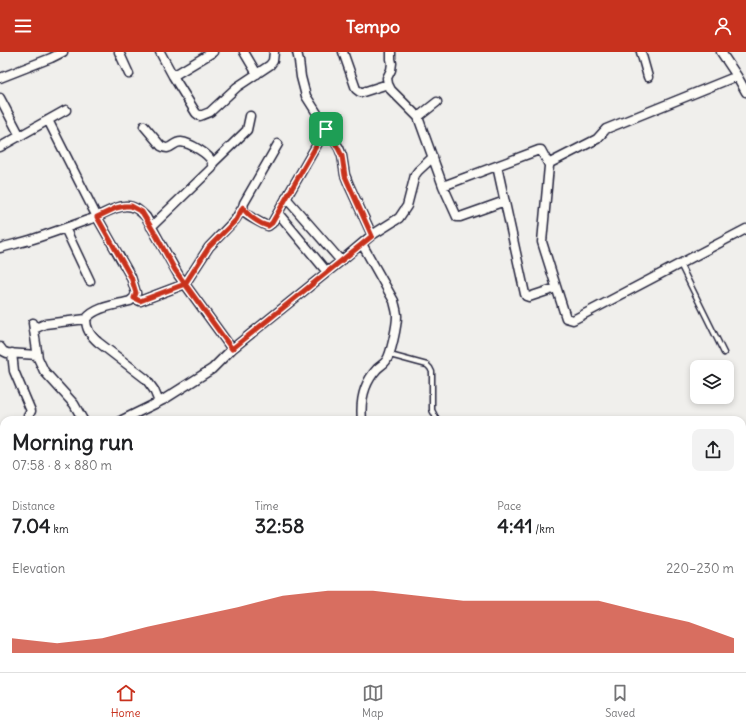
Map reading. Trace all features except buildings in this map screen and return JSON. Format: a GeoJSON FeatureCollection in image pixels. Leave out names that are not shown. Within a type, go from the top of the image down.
{"type":"FeatureCollection","features":[{"type":"Feature","properties":{"kind":"street"},"geometry":{"type":"LineString","coordinates":[[0,78],[63,52]]}},
{"type":"Feature","properties":{"kind":"street"},"geometry":{"type":"LineString","coordinates":[[119,52],[129,74]]}},
{"type":"Feature","properties":{"kind":"street"},"geometry":{"type":"LineString","coordinates":[[160,52],[196,113],[200,116],[210,112],[237,87],[270,65],[273,61],[274,52]]}},
{"type":"Feature","properties":{"kind":"street"},"geometry":{"type":"LineString","coordinates":[[173,76],[213,52]]}},
{"type":"Feature","properties":{"kind":"street"},"geometry":{"type":"LineString","coordinates":[[244,52],[257,74]]}},
{"type":"Feature","properties":{"kind":"street"},"geometry":{"type":"LineString","coordinates":[[297,52],[306,96],[342,156],[345,176],[372,236]]}},
{"type":"Feature","properties":{"kind":"street"},"geometry":{"type":"LineString","coordinates":[[343,52],[356,88],[360,92],[388,84]]}},
{"type":"Feature","properties":{"kind":"street"},"geometry":{"type":"LineString","coordinates":[[392,52],[390,58],[392,63],[391,70],[387,78],[388,84],[418,117],[443,186],[457,217],[505,201]]}},
{"type":"Feature","properties":{"kind":"street"},"geometry":{"type":"LineString","coordinates":[[641,52],[648,77]]}},
{"type":"Feature","properties":{"kind":"street"},"geometry":{"type":"LineString","coordinates":[[720,52],[746,92]]}},
{"type":"Feature","properties":{"kind":"street"},"geometry":{"type":"LineString","coordinates":[[549,165],[550,163],[597,139],[606,129],[737,76]]}},
{"type":"Feature","properties":{"kind":"street"},"geometry":{"type":"LineString","coordinates":[[0,98],[20,136]]}},
{"type":"Feature","properties":{"kind":"street"},"geometry":{"type":"LineString","coordinates":[[418,117],[436,102]]}},
{"type":"Feature","properties":{"kind":"street"},"geometry":{"type":"LineString","coordinates":[[0,146],[66,110]]}},
{"type":"Feature","properties":{"kind":"street"},"geometry":{"type":"LineString","coordinates":[[151,228],[212,168],[212,164],[247,130],[250,116]]}},
{"type":"Feature","properties":{"kind":"street"},"geometry":{"type":"LineString","coordinates":[[48,120],[97,217],[131,277],[136,293],[134,298],[130,301],[96,310],[89,315],[86,319],[88,331],[92,336],[146,379],[154,390],[159,402]]}},
{"type":"Feature","properties":{"kind":"street"},"geometry":{"type":"LineString","coordinates":[[144,126],[165,149],[169,148],[175,143],[180,142],[193,146],[205,154],[212,161],[212,164]]}},
{"type":"Feature","properties":{"kind":"street"},"geometry":{"type":"LineString","coordinates":[[243,207],[245,212],[264,225],[268,226],[272,223],[326,129]]}},
{"type":"Feature","properties":{"kind":"street"},"geometry":{"type":"LineString","coordinates":[[134,298],[140,301],[185,284],[209,247],[236,220],[244,203],[278,144]]}},
{"type":"Feature","properties":{"kind":"street"},"geometry":{"type":"LineString","coordinates":[[443,186],[541,150],[549,165],[542,242],[566,318],[573,320],[746,229]]}},
{"type":"Feature","properties":{"kind":"street"},"geometry":{"type":"LineString","coordinates":[[130,416],[159,402],[212,369],[232,349],[327,272],[372,236],[399,218],[407,206],[415,175],[433,158]]}},
{"type":"Feature","properties":{"kind":"street"},"geometry":{"type":"LineString","coordinates":[[497,166],[524,294],[529,297],[556,288]]}},
{"type":"Feature","properties":{"kind":"street"},"geometry":{"type":"LineString","coordinates":[[286,198],[341,261]]}},
{"type":"Feature","properties":{"kind":"street"},"geometry":{"type":"LineString","coordinates":[[0,248],[29,241],[97,217],[116,208],[131,206],[142,212],[175,270],[232,349]]}},
{"type":"Feature","properties":{"kind":"street"},"geometry":{"type":"LineString","coordinates":[[278,213],[327,272]]}},
{"type":"Feature","properties":{"kind":"street"},"geometry":{"type":"LineString","coordinates":[[65,228],[90,281]]}},
{"type":"Feature","properties":{"kind":"street"},"geometry":{"type":"LineString","coordinates":[[362,244],[394,301],[397,317],[390,355],[386,362],[377,369],[369,379],[365,388],[362,399],[362,416]]}},
{"type":"Feature","properties":{"kind":"street"},"geometry":{"type":"LineString","coordinates":[[82,416],[74,404],[44,372],[37,355],[33,326],[86,319]]}},
{"type":"Feature","properties":{"kind":"street"},"geometry":{"type":"LineString","coordinates":[[0,347],[7,353],[37,355]]}},
{"type":"Feature","properties":{"kind":"street"},"geometry":{"type":"LineString","coordinates":[[12,353],[14,370],[31,411],[28,416]]}},
{"type":"Feature","properties":{"kind":"lane"},"geometry":{"type":"LineString","coordinates":[[679,264],[724,353]]}},
{"type":"Feature","properties":{"kind":"lane"},"geometry":{"type":"LineString","coordinates":[[390,355],[427,365],[430,368],[432,372],[432,410],[435,416]]}},
{"type":"Feature","properties":{"kind":"route"},"geometry":{"type":"LineString","coordinates":[[326,129],[272,223],[268,226],[264,225],[245,212],[243,207],[236,220],[209,247],[185,284],[175,270],[142,212],[131,206],[125,206],[116,208],[97,217],[131,277],[136,293],[134,298],[140,301],[185,284],[232,349],[372,236],[345,176],[342,156],[326,129]]}}]}
